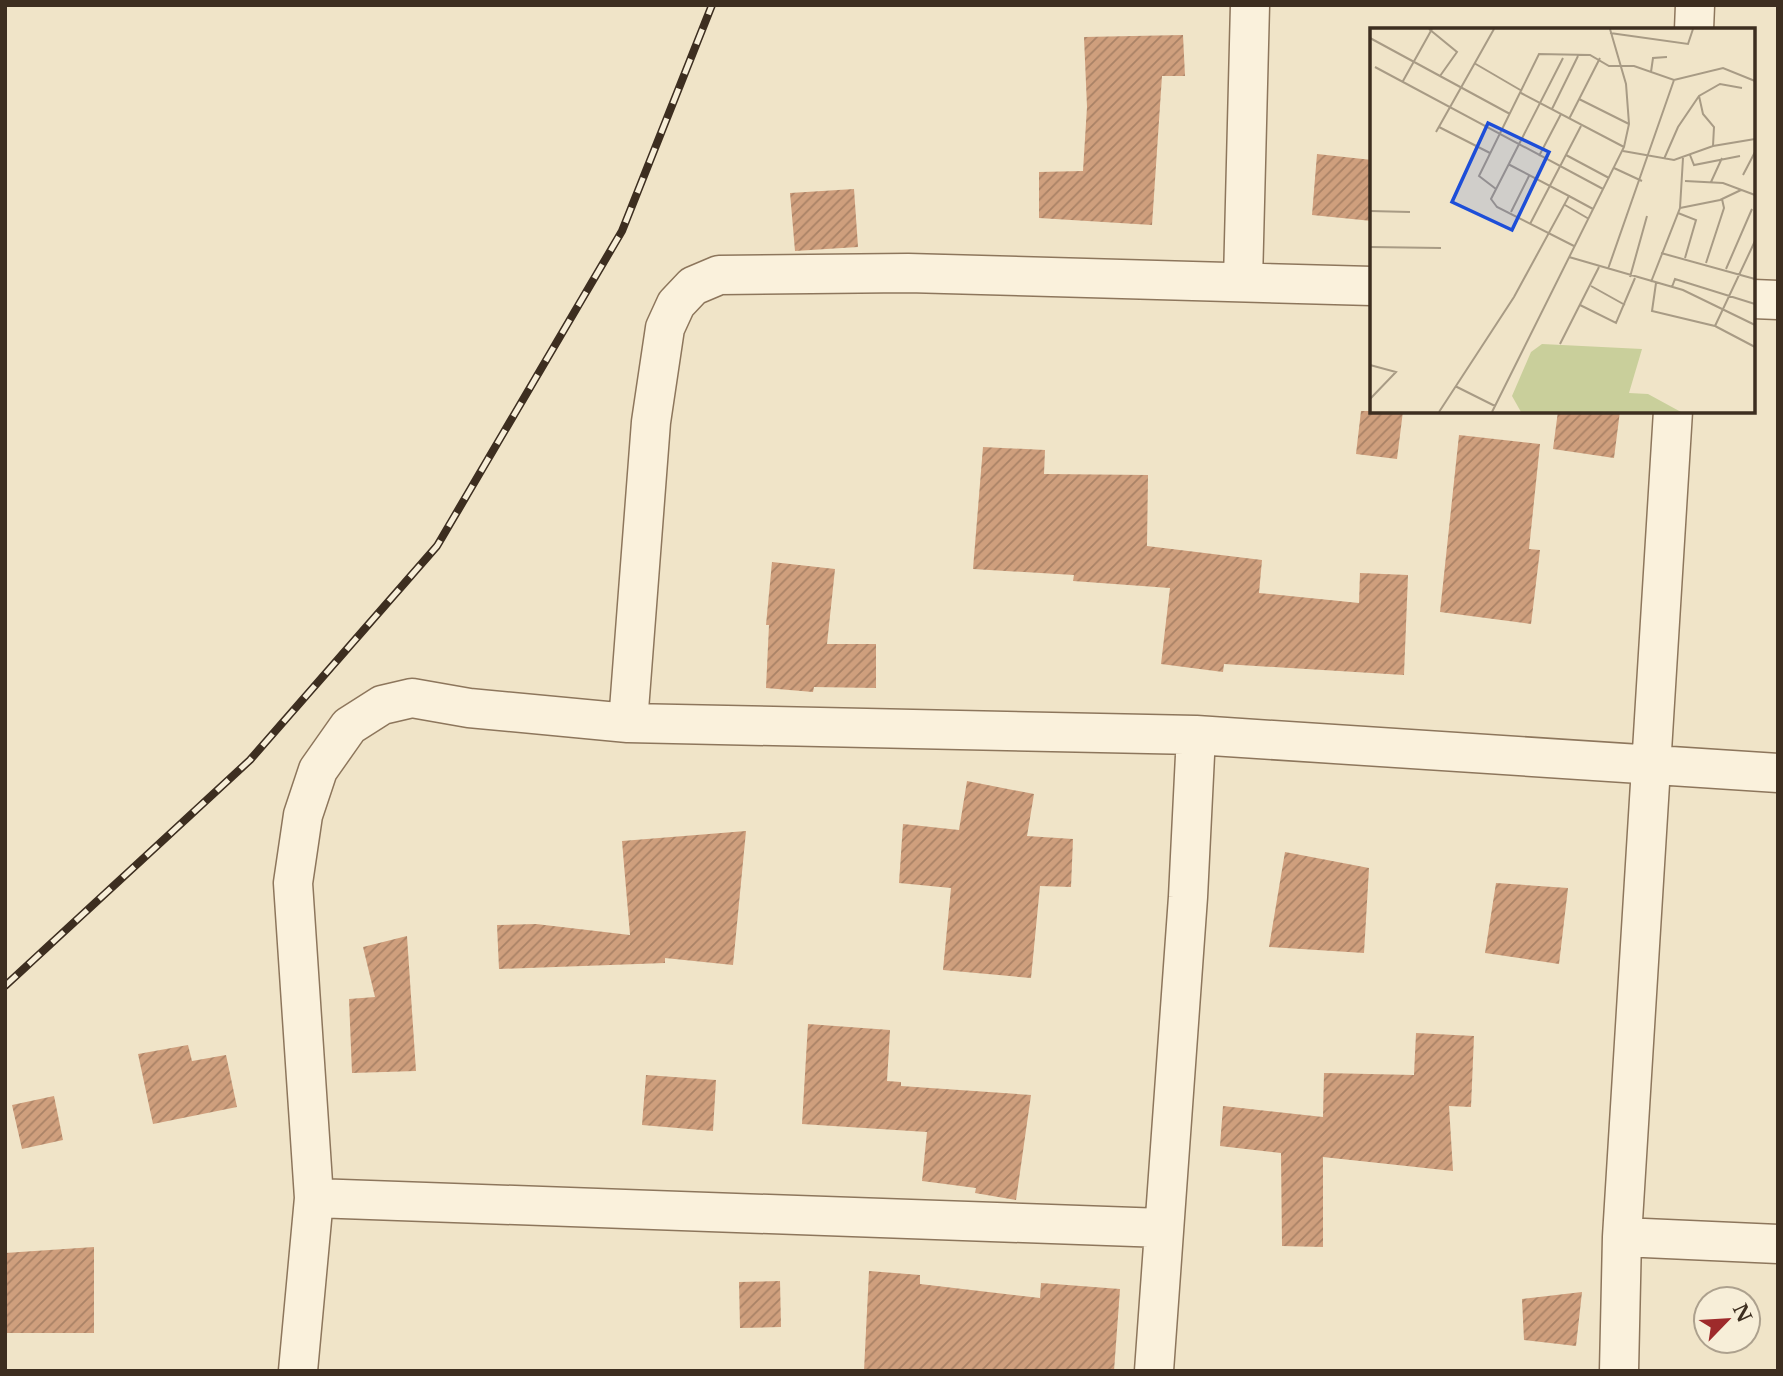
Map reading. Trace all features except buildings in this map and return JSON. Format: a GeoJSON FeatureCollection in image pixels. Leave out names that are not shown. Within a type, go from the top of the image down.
{"type":"FeatureCollection","features":[{"type":"Feature","properties":{"kind":"street"},"geometry":{"type":"LineString","coordinates":[[1243,281],[1250,5]]}},
{"type":"Feature","properties":{"kind":"street"},"geometry":{"type":"LineString","coordinates":[[1694,28],[1695,5]]}},
{"type":"Feature","properties":{"kind":"street"},"geometry":{"type":"LineString","coordinates":[[628,723],[655,396],[665,328],[676,304],[693,286],[719,275],[908,273],[1370,286]]}},
{"type":"Feature","properties":{"kind":"street"},"geometry":{"type":"LineString","coordinates":[[1755,299],[1778,300]]}},
{"type":"Feature","properties":{"kind":"street"},"geometry":{"type":"LineString","coordinates":[[1619,1371],[1622,1237],[1672,413]]}},
{"type":"Feature","properties":{"kind":"street"},"geometry":{"type":"LineString","coordinates":[[298,1371],[314,1198],[293,883],[303,815],[318,770],[349,726],[382,705],[412,698],[470,708],[628,723],[1196,735],[1652,767],[1778,773]]}},
{"type":"Feature","properties":{"kind":"street"},"geometry":{"type":"LineString","coordinates":[[1154,1371],[1188,898],[1196,735]]}},
{"type":"Feature","properties":{"kind":"street"},"geometry":{"type":"LineString","coordinates":[[314,1198],[1163,1228]]}},
{"type":"Feature","properties":{"kind":"street"},"geometry":{"type":"LineString","coordinates":[[1622,1237],[1778,1244]]}},
{"type":"Feature","properties":{"kind":"railway"},"geometry":{"type":"LineString","coordinates":[[5,986],[250,760],[437,546],[622,231],[712,5]]}}]}
